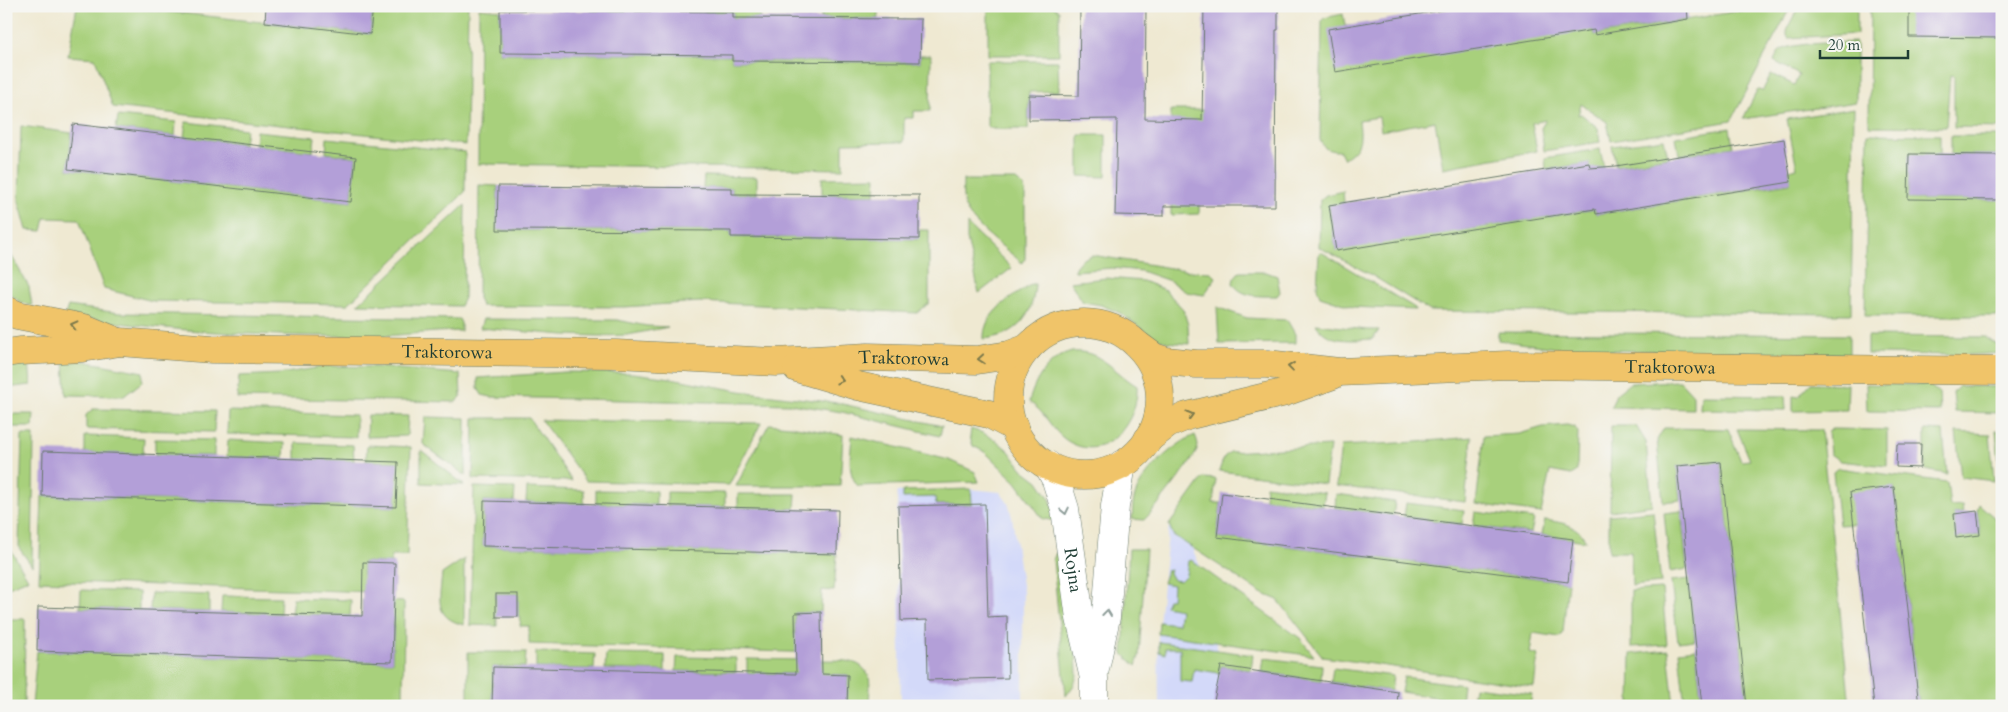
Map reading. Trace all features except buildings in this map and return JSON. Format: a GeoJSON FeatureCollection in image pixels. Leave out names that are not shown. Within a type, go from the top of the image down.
{"type":"FeatureCollection","features":[{"type":"Feature","properties":{"kind":"main road","name":"Traktorowa"},"geometry":{"type":"LineString","coordinates":[[6,310],[17,315],[84,328],[120,342]]}},
{"type":"Feature","properties":{"kind":"main road"},"geometry":{"type":"LineString","coordinates":[[1080,323],[1097,324],[1112,328],[1139,346],[1155,372],[1160,397],[1158,416],[1148,439],[1134,455],[1122,464],[1104,472],[1086,474],[1066,472],[1048,465],[1038,459],[1026,447],[1014,427],[1009,408],[1010,380],[1028,348],[1049,331],[1065,325],[1080,323]]}},
{"type":"Feature","properties":{"kind":"main road","name":"Traktorowa"},"geometry":{"type":"LineString","coordinates":[[6,353],[82,348],[120,342],[212,349],[616,354],[776,362],[868,357],[977,360],[1009,355],[1028,348]]}},
{"type":"Feature","properties":{"kind":"main road","name":"Traktorowa"},"geometry":{"type":"LineString","coordinates":[[1139,346],[1154,357],[1166,361],[1196,364],[1267,364],[1340,372],[1508,365],[2002,371]]}},
{"type":"Feature","properties":{"kind":"main road","name":"Traktorowa"},"geometry":{"type":"LineString","coordinates":[[776,362],[858,386],[989,414],[1014,427]]}},
{"type":"Feature","properties":{"kind":"main road","name":"Traktorowa"},"geometry":{"type":"LineString","coordinates":[[1148,439],[1168,424],[1187,416],[1282,393],[1340,372]]}},
{"type":"Feature","properties":{"kind":"street","name":"Rojna"},"geometry":{"type":"LineString","coordinates":[[1094,706],[1094,678],[1106,617],[1114,506],[1122,464]]}},
{"type":"Feature","properties":{"kind":"street","name":"Rojna"},"geometry":{"type":"LineString","coordinates":[[1048,465],[1056,480],[1065,509],[1080,618],[1094,678]]}},
{"type":"Feature","properties":{"kind":"shaded area"},"geometry":{"type":"Polygon","coordinates":[[[971,489],[1000,492],[1008,503],[1012,517],[1023,592],[1023,706],[901,706],[897,492],[971,489]]]}},
{"type":"Feature","properties":{"kind":"shaded area"},"geometry":{"type":"Polygon","coordinates":[[[1169,525],[1173,535],[1192,548],[1200,566],[1221,666],[1215,706],[1159,706],[1158,634],[1169,525]]]}},
{"type":"Feature","properties":{"kind":"green space"},"geometry":{"type":"Polygon","coordinates":[[[77,6],[116,6],[370,34],[373,6],[468,6],[466,145],[113,107],[95,58],[68,56],[77,6]]]}},
{"type":"Feature","properties":{"kind":"green space"},"geometry":{"type":"Polygon","coordinates":[[[590,6],[643,6],[642,11],[590,11],[590,6]]]}},
{"type":"Feature","properties":{"kind":"green space"},"geometry":{"type":"Polygon","coordinates":[[[704,6],[760,6],[760,18],[733,18],[733,12],[705,12],[704,6]]]}},
{"type":"Feature","properties":{"kind":"green space"},"geometry":{"type":"Polygon","coordinates":[[[821,6],[878,6],[878,19],[821,18],[821,6]]]}},
{"type":"Feature","properties":{"kind":"green space"},"geometry":{"type":"Polygon","coordinates":[[[988,6],[1053,6],[1059,11],[1059,55],[988,55],[988,6]]]}},
{"type":"Feature","properties":{"kind":"green space"},"geometry":{"type":"Polygon","coordinates":[[[1769,6],[1791,6],[1731,121],[1611,141],[1607,122],[1581,104],[1578,115],[1581,114],[1598,128],[1600,142],[1544,151],[1541,128],[1546,120],[1532,123],[1537,151],[1443,168],[1435,121],[1381,131],[1379,117],[1359,120],[1359,142],[1354,150],[1344,159],[1340,151],[1328,149],[1323,146],[1320,140],[1322,21],[1324,18],[1343,14],[1345,26],[1594,30],[1595,35],[1769,6]]]}},
{"type":"Feature","properties":{"kind":"green space"},"geometry":{"type":"Polygon","coordinates":[[[1799,6],[1857,6],[1857,34],[1788,38],[1786,31],[1799,6]]]}},
{"type":"Feature","properties":{"kind":"green space"},"geometry":{"type":"Polygon","coordinates":[[[1870,6],[1909,6],[2002,38],[2002,128],[1954,127],[1954,76],[1950,75],[1946,127],[1869,126],[1870,6]]]}},
{"type":"Feature","properties":{"kind":"green space"},"geometry":{"type":"Polygon","coordinates":[[[479,8],[500,10],[500,53],[732,55],[732,61],[920,62],[920,55],[931,55],[930,111],[914,111],[914,118],[904,118],[904,142],[843,143],[843,169],[478,164],[479,8]]]}},
{"type":"Feature","properties":{"kind":"green space"},"geometry":{"type":"Polygon","coordinates":[[[1856,42],[1856,102],[1743,119],[1758,89],[1763,90],[1771,74],[1794,85],[1799,75],[1774,61],[1780,51],[1805,44],[1856,42]]]}},
{"type":"Feature","properties":{"kind":"green space"},"geometry":{"type":"Polygon","coordinates":[[[987,61],[1058,61],[1059,91],[1029,92],[1028,129],[993,129],[987,126],[987,61]]]}},
{"type":"Feature","properties":{"kind":"green space"},"geometry":{"type":"Polygon","coordinates":[[[1854,108],[1851,314],[1430,311],[1373,276],[1319,247],[1320,200],[1326,195],[1343,191],[1344,203],[1329,206],[1336,250],[1595,209],[1596,214],[1790,183],[1789,170],[1797,168],[1787,119],[1854,108]]]}},
{"type":"Feature","properties":{"kind":"green space"},"geometry":{"type":"Polygon","coordinates":[[[1171,110],[1203,110],[1199,214],[1171,215],[1171,110]]]}},
{"type":"Feature","properties":{"kind":"green space"},"geometry":{"type":"Polygon","coordinates":[[[118,116],[176,122],[175,136],[116,129],[118,116]]]}},
{"type":"Feature","properties":{"kind":"green space"},"geometry":{"type":"Polygon","coordinates":[[[186,122],[246,129],[244,144],[184,137],[186,122]]]}},
{"type":"Feature","properties":{"kind":"green space"},"geometry":{"type":"Polygon","coordinates":[[[21,126],[72,133],[68,169],[351,202],[356,157],[326,153],[327,138],[465,152],[465,192],[348,304],[153,301],[104,289],[79,219],[45,218],[42,231],[27,230],[19,201],[21,126]]]}},
{"type":"Feature","properties":{"kind":"green space"},"geometry":{"type":"Polygon","coordinates":[[[1730,128],[1733,147],[1679,155],[1676,137],[1730,128]]]}},
{"type":"Feature","properties":{"kind":"green space"},"geometry":{"type":"Polygon","coordinates":[[[256,131],[315,137],[313,152],[255,145],[256,131]]]}},
{"type":"Feature","properties":{"kind":"green space"},"geometry":{"type":"Polygon","coordinates":[[[1868,134],[1940,135],[1940,155],[1909,154],[1908,199],[2002,200],[2002,316],[1865,316],[1868,134]]]}},
{"type":"Feature","properties":{"kind":"green space"},"geometry":{"type":"Polygon","coordinates":[[[1079,135],[1106,135],[1106,177],[1079,176],[1079,135]]]}},
{"type":"Feature","properties":{"kind":"green space"},"geometry":{"type":"Polygon","coordinates":[[[1951,136],[2002,136],[2002,155],[1951,155],[1951,136]]]}},
{"type":"Feature","properties":{"kind":"green space"},"geometry":{"type":"Polygon","coordinates":[[[1664,139],[1668,157],[1616,166],[1612,146],[1664,139]]]}},
{"type":"Feature","properties":{"kind":"green space"},"geometry":{"type":"Polygon","coordinates":[[[1600,149],[1604,168],[1590,170],[1589,163],[1546,170],[1545,158],[1600,149]]]}},
{"type":"Feature","properties":{"kind":"green space"},"geometry":{"type":"Polygon","coordinates":[[[704,176],[757,177],[757,194],[732,194],[732,188],[703,188],[704,176]]]}},
{"type":"Feature","properties":{"kind":"green space"},"geometry":{"type":"Polygon","coordinates":[[[876,177],[875,195],[822,194],[822,178],[876,177]]]}},
{"type":"Feature","properties":{"kind":"green space"},"geometry":{"type":"Polygon","coordinates":[[[963,180],[1016,180],[1023,186],[1025,191],[1025,259],[1022,263],[982,229],[969,214],[963,201],[963,180]]]}},
{"type":"Feature","properties":{"kind":"green space"},"geometry":{"type":"Polygon","coordinates":[[[479,185],[498,186],[498,230],[731,231],[731,237],[918,239],[919,230],[929,230],[929,303],[917,313],[700,302],[624,307],[481,306],[478,298],[479,185]]]}},
{"type":"Feature","properties":{"kind":"green space"},"geometry":{"type":"Polygon","coordinates":[[[465,205],[464,298],[460,306],[358,304],[465,205]]]}},
{"type":"Feature","properties":{"kind":"green space"},"geometry":{"type":"Polygon","coordinates":[[[967,224],[1012,268],[979,293],[967,239],[967,224]]]}},
{"type":"Feature","properties":{"kind":"green space"},"geometry":{"type":"Polygon","coordinates":[[[6,246],[29,287],[32,306],[17,300],[6,290],[6,246]]]}},
{"type":"Feature","properties":{"kind":"green space"},"geometry":{"type":"Polygon","coordinates":[[[1321,252],[1415,308],[1415,310],[1353,307],[1320,296],[1317,288],[1319,253],[1321,252]]]}},
{"type":"Feature","properties":{"kind":"green space"},"geometry":{"type":"Polygon","coordinates":[[[1092,255],[1189,271],[1211,272],[1216,277],[1204,295],[1186,292],[1170,281],[1141,271],[1112,268],[1075,271],[1075,267],[1081,260],[1092,255]]]}},
{"type":"Feature","properties":{"kind":"green space"},"geometry":{"type":"Polygon","coordinates":[[[1239,272],[1266,272],[1277,276],[1280,292],[1277,296],[1246,294],[1233,283],[1234,278],[1239,272]]]}},
{"type":"Feature","properties":{"kind":"green space"},"geometry":{"type":"Polygon","coordinates":[[[1106,278],[1143,281],[1165,290],[1183,309],[1188,325],[1189,344],[1167,342],[1154,337],[1120,313],[1101,305],[1083,302],[1070,282],[1106,278]]]}},
{"type":"Feature","properties":{"kind":"green space"},"geometry":{"type":"Polygon","coordinates":[[[1032,284],[1035,284],[1034,296],[1027,315],[1021,323],[1006,333],[984,339],[985,329],[993,313],[1032,284]]]}},
{"type":"Feature","properties":{"kind":"green space"},"geometry":{"type":"Polygon","coordinates":[[[68,306],[119,313],[459,319],[461,331],[373,336],[296,336],[219,332],[142,326],[65,315],[68,306]]]}},
{"type":"Feature","properties":{"kind":"green space"},"geometry":{"type":"Polygon","coordinates":[[[1217,307],[1247,318],[1287,320],[1295,334],[1295,343],[1219,344],[1217,307]]]}},
{"type":"Feature","properties":{"kind":"green space"},"geometry":{"type":"Polygon","coordinates":[[[483,319],[617,320],[647,326],[668,327],[628,335],[565,335],[480,328],[483,319]]]}},
{"type":"Feature","properties":{"kind":"green space"},"geometry":{"type":"Polygon","coordinates":[[[1316,324],[1379,330],[1373,339],[1341,339],[1327,335],[1316,324]]]}},
{"type":"Feature","properties":{"kind":"green space"},"geometry":{"type":"Polygon","coordinates":[[[1498,332],[1849,335],[1849,354],[1557,348],[1498,340],[1498,332]]]}},
{"type":"Feature","properties":{"kind":"green space"},"geometry":{"type":"Polygon","coordinates":[[[1867,336],[1985,337],[2002,348],[2002,353],[1968,355],[1867,354],[1867,336]]]}},
{"type":"Feature","properties":{"kind":"green space"},"geometry":{"type":"Polygon","coordinates":[[[1072,352],[1091,354],[1099,358],[1137,386],[1136,400],[1125,426],[1117,436],[1106,444],[1093,448],[1080,447],[1066,440],[1040,411],[1029,402],[1035,385],[1049,364],[1072,352]]]}},
{"type":"Feature","properties":{"kind":"green space"},"geometry":{"type":"Polygon","coordinates":[[[29,360],[31,385],[6,388],[6,366],[29,360]]]}},
{"type":"Feature","properties":{"kind":"green space"},"geometry":{"type":"Polygon","coordinates":[[[64,361],[83,361],[143,372],[142,382],[124,396],[66,395],[64,361]]]}},
{"type":"Feature","properties":{"kind":"green space"},"geometry":{"type":"Polygon","coordinates":[[[328,366],[376,367],[460,374],[461,397],[456,402],[237,398],[239,376],[280,374],[328,366]]]}},
{"type":"Feature","properties":{"kind":"green space"},"geometry":{"type":"Polygon","coordinates":[[[565,372],[632,373],[671,378],[739,391],[838,403],[942,426],[940,436],[842,412],[790,404],[491,397],[482,395],[478,388],[478,378],[565,372]]]}},
{"type":"Feature","properties":{"kind":"green space"},"geometry":{"type":"Polygon","coordinates":[[[1680,381],[1693,395],[1693,409],[1611,407],[1616,394],[1630,383],[1680,381]]]}},
{"type":"Feature","properties":{"kind":"green space"},"geometry":{"type":"Polygon","coordinates":[[[1811,383],[1848,384],[1847,410],[1793,411],[1793,396],[1798,397],[1811,383]]]}},
{"type":"Feature","properties":{"kind":"green space"},"geometry":{"type":"Polygon","coordinates":[[[1866,384],[1929,385],[1939,393],[1940,412],[1867,411],[1866,384]]]}},
{"type":"Feature","properties":{"kind":"green space"},"geometry":{"type":"Polygon","coordinates":[[[1959,386],[2002,387],[2002,413],[1955,412],[1953,393],[1959,386]]]}},
{"type":"Feature","properties":{"kind":"green space"},"geometry":{"type":"Polygon","coordinates":[[[1701,395],[1785,396],[1786,410],[1700,409],[1701,395]]]}},
{"type":"Feature","properties":{"kind":"green space"},"geometry":{"type":"Polygon","coordinates":[[[93,409],[215,411],[214,432],[86,429],[86,415],[93,409]]]}},
{"type":"Feature","properties":{"kind":"green space"},"geometry":{"type":"Polygon","coordinates":[[[228,411],[356,415],[356,437],[227,434],[228,411]]]}},
{"type":"Feature","properties":{"kind":"green space"},"geometry":{"type":"Polygon","coordinates":[[[6,414],[34,414],[33,427],[6,427],[6,414]]]}},
{"type":"Feature","properties":{"kind":"green space"},"geometry":{"type":"Polygon","coordinates":[[[368,415],[408,416],[407,436],[367,437],[368,415]]]}},
{"type":"Feature","properties":{"kind":"green space"},"geometry":{"type":"Polygon","coordinates":[[[425,417],[466,418],[466,476],[423,444],[425,417]]]}},
{"type":"Feature","properties":{"kind":"green space"},"geometry":{"type":"Polygon","coordinates":[[[474,418],[529,418],[572,481],[473,479],[474,418]]]}},
{"type":"Feature","properties":{"kind":"green space"},"geometry":{"type":"Polygon","coordinates":[[[541,420],[761,423],[729,485],[586,481],[541,420]]]}},
{"type":"Feature","properties":{"kind":"green space"},"geometry":{"type":"Polygon","coordinates":[[[769,424],[843,435],[840,486],[736,486],[769,424]]]}},
{"type":"Feature","properties":{"kind":"green space"},"geometry":{"type":"Polygon","coordinates":[[[1567,425],[1574,427],[1578,432],[1577,470],[1571,475],[1550,471],[1541,513],[1476,504],[1484,436],[1519,434],[1543,427],[1567,425]]]}},
{"type":"Feature","properties":{"kind":"green space"},"geometry":{"type":"Polygon","coordinates":[[[1611,426],[1636,426],[1646,442],[1652,505],[1610,511],[1611,426]]]}},
{"type":"Feature","properties":{"kind":"green space"},"geometry":{"type":"Polygon","coordinates":[[[1664,428],[1728,429],[1741,461],[1750,460],[1737,429],[1821,430],[1850,706],[1747,706],[1721,462],[1677,466],[1680,500],[1663,502],[1657,440],[1664,428]]]}},
{"type":"Feature","properties":{"kind":"green space"},"geometry":{"type":"Polygon","coordinates":[[[971,429],[997,441],[1009,451],[1022,469],[1038,481],[1050,499],[1058,521],[1043,519],[1016,482],[985,452],[973,446],[970,437],[971,429]]]}},
{"type":"Feature","properties":{"kind":"green space"},"geometry":{"type":"Polygon","coordinates":[[[1832,429],[1887,430],[1887,466],[1840,461],[1830,454],[1828,431],[1832,429]]]}},
{"type":"Feature","properties":{"kind":"green space"},"geometry":{"type":"Polygon","coordinates":[[[1925,430],[1943,431],[1947,474],[1925,470],[1925,430]]]}},
{"type":"Feature","properties":{"kind":"green space"},"geometry":{"type":"Polygon","coordinates":[[[1996,431],[2002,431],[2002,481],[2001,480],[1996,431]]]}},
{"type":"Feature","properties":{"kind":"green space"},"geometry":{"type":"Polygon","coordinates":[[[1956,432],[1990,434],[1994,481],[1961,477],[1956,432]]]}},
{"type":"Feature","properties":{"kind":"green space"},"geometry":{"type":"Polygon","coordinates":[[[22,435],[34,435],[32,566],[19,548],[22,435]]]}},
{"type":"Feature","properties":{"kind":"green space"},"geometry":{"type":"Polygon","coordinates":[[[1195,435],[1198,444],[1197,450],[1181,475],[1144,520],[1132,519],[1133,502],[1137,489],[1150,470],[1167,453],[1195,435]]]}},
{"type":"Feature","properties":{"kind":"green space"},"geometry":{"type":"Polygon","coordinates":[[[85,436],[144,438],[143,454],[85,453],[85,436]]]}},
{"type":"Feature","properties":{"kind":"green space"},"geometry":{"type":"Polygon","coordinates":[[[852,436],[949,460],[975,472],[979,482],[858,486],[854,481],[851,469],[852,436]]]}},
{"type":"Feature","properties":{"kind":"green space"},"geometry":{"type":"Polygon","coordinates":[[[1472,437],[1465,502],[1336,486],[1341,446],[1472,437]]]}},
{"type":"Feature","properties":{"kind":"green space"},"geometry":{"type":"Polygon","coordinates":[[[155,439],[214,440],[214,456],[155,455],[155,439]]]}},
{"type":"Feature","properties":{"kind":"green space"},"geometry":{"type":"Polygon","coordinates":[[[228,440],[285,443],[284,458],[227,457],[228,440]]]}},
{"type":"Feature","properties":{"kind":"green space"},"geometry":{"type":"Polygon","coordinates":[[[296,443],[353,445],[354,461],[296,459],[296,443]]]}},
{"type":"Feature","properties":{"kind":"green space"},"geometry":{"type":"Polygon","coordinates":[[[367,445],[411,447],[407,556],[391,556],[391,563],[363,562],[363,575],[372,592],[39,581],[42,496],[396,507],[397,462],[366,461],[367,445]]]}},
{"type":"Feature","properties":{"kind":"green space"},"geometry":{"type":"Polygon","coordinates":[[[1330,446],[1325,484],[1219,471],[1224,457],[1230,452],[1330,446]]]}},
{"type":"Feature","properties":{"kind":"green space"},"geometry":{"type":"Polygon","coordinates":[[[421,450],[464,485],[421,483],[421,450]]]}},
{"type":"Feature","properties":{"kind":"green space"},"geometry":{"type":"Polygon","coordinates":[[[1838,468],[1947,482],[1950,506],[1962,505],[1963,513],[1954,514],[1957,538],[1980,535],[1977,511],[1979,504],[1998,521],[2002,559],[2002,706],[1919,706],[1894,487],[1854,524],[1839,525],[1833,472],[1838,468]]]}},
{"type":"Feature","properties":{"kind":"green space"},"geometry":{"type":"Polygon","coordinates":[[[1203,478],[1216,479],[1213,503],[1221,503],[1217,537],[1568,582],[1563,632],[1560,637],[1533,633],[1530,653],[1538,655],[1534,687],[1323,657],[1278,600],[1261,593],[1173,535],[1169,525],[1203,478]]]}},
{"type":"Feature","properties":{"kind":"green space"},"geometry":{"type":"Polygon","coordinates":[[[1266,485],[1325,493],[1323,506],[1265,499],[1266,485]]]}},
{"type":"Feature","properties":{"kind":"green space"},"geometry":{"type":"Polygon","coordinates":[[[474,487],[515,488],[514,502],[484,501],[483,546],[837,554],[834,591],[822,590],[821,612],[795,613],[795,634],[821,634],[821,653],[529,644],[529,626],[520,626],[521,617],[518,617],[518,594],[496,594],[497,626],[470,625],[474,487]]]}},
{"type":"Feature","properties":{"kind":"green space"},"geometry":{"type":"Polygon","coordinates":[[[527,488],[584,490],[584,504],[526,502],[527,488]]]}},
{"type":"Feature","properties":{"kind":"green space"},"geometry":{"type":"Polygon","coordinates":[[[971,489],[972,504],[936,505],[935,497],[903,498],[903,491],[971,489]]]}},
{"type":"Feature","properties":{"kind":"green space"},"geometry":{"type":"Polygon","coordinates":[[[596,490],[656,491],[656,505],[596,504],[596,490]]]}},
{"type":"Feature","properties":{"kind":"green space"},"geometry":{"type":"Polygon","coordinates":[[[667,492],[725,493],[725,507],[667,506],[667,492]]]}},
{"type":"Feature","properties":{"kind":"green space"},"geometry":{"type":"Polygon","coordinates":[[[738,494],[796,494],[795,509],[738,508],[738,494]]]}},
{"type":"Feature","properties":{"kind":"green space"},"geometry":{"type":"Polygon","coordinates":[[[1336,494],[1395,502],[1393,516],[1335,508],[1336,494]]]}},
{"type":"Feature","properties":{"kind":"green space"},"geometry":{"type":"Polygon","coordinates":[[[1406,503],[1464,510],[1462,524],[1404,517],[1406,503]]]}},
{"type":"Feature","properties":{"kind":"green space"},"geometry":{"type":"Polygon","coordinates":[[[1653,511],[1661,583],[1632,586],[1631,552],[1609,552],[1609,515],[1653,511]]]}},
{"type":"Feature","properties":{"kind":"green space"},"geometry":{"type":"Polygon","coordinates":[[[1681,511],[1687,569],[1670,572],[1664,513],[1681,511]]]}},
{"type":"Feature","properties":{"kind":"green space"},"geometry":{"type":"Polygon","coordinates":[[[1475,512],[1534,519],[1531,533],[1473,526],[1475,512]]]}},
{"type":"Feature","properties":{"kind":"green space"},"geometry":{"type":"Polygon","coordinates":[[[1545,520],[1569,525],[1578,531],[1586,541],[1542,535],[1545,520]]]}},
{"type":"Feature","properties":{"kind":"green space"},"geometry":{"type":"Polygon","coordinates":[[[6,547],[9,547],[28,579],[6,588],[6,547]]]}},
{"type":"Feature","properties":{"kind":"green space"},"geometry":{"type":"Polygon","coordinates":[[[1129,549],[1146,549],[1139,656],[1136,666],[1123,654],[1129,549]]]}},
{"type":"Feature","properties":{"kind":"green space"},"geometry":{"type":"Polygon","coordinates":[[[1063,550],[1076,651],[1077,675],[1074,685],[1066,696],[1053,560],[1056,553],[1063,550]]]}},
{"type":"Feature","properties":{"kind":"green space"},"geometry":{"type":"Polygon","coordinates":[[[464,559],[464,625],[454,622],[447,617],[443,612],[440,599],[442,574],[464,559]]]}},
{"type":"Feature","properties":{"kind":"green space"},"geometry":{"type":"Polygon","coordinates":[[[1191,560],[1300,638],[1314,656],[1158,634],[1159,622],[1178,624],[1180,609],[1165,606],[1168,599],[1172,599],[1173,585],[1163,583],[1167,570],[1170,570],[1169,573],[1173,580],[1180,581],[1186,575],[1188,561],[1191,560]]]}},
{"type":"Feature","properties":{"kind":"green space"},"geometry":{"type":"Polygon","coordinates":[[[1689,579],[1695,640],[1678,642],[1671,581],[1689,579]]]}},
{"type":"Feature","properties":{"kind":"green space"},"geometry":{"type":"Polygon","coordinates":[[[1662,589],[1667,645],[1631,647],[1631,591],[1662,589]]]}},
{"type":"Feature","properties":{"kind":"green space"},"geometry":{"type":"Polygon","coordinates":[[[81,590],[139,592],[139,610],[80,608],[81,590]]]}},
{"type":"Feature","properties":{"kind":"green space"},"geometry":{"type":"Polygon","coordinates":[[[151,593],[209,595],[209,612],[150,610],[151,593]]]}},
{"type":"Feature","properties":{"kind":"green space"},"geometry":{"type":"Polygon","coordinates":[[[222,596],[281,597],[280,614],[221,612],[222,596]]]}},
{"type":"Feature","properties":{"kind":"green space"},"geometry":{"type":"Polygon","coordinates":[[[293,598],[351,600],[350,616],[291,614],[293,598]]]}},
{"type":"Feature","properties":{"kind":"green space"},"geometry":{"type":"Polygon","coordinates":[[[362,600],[404,602],[403,706],[32,706],[37,651],[392,662],[394,617],[362,616],[362,600]]]}},
{"type":"Feature","properties":{"kind":"green space"},"geometry":{"type":"Polygon","coordinates":[[[6,619],[25,619],[24,706],[6,706],[6,619]]]}},
{"type":"Feature","properties":{"kind":"green space"},"geometry":{"type":"Polygon","coordinates":[[[1159,642],[1253,655],[1251,670],[1221,666],[1219,673],[1194,669],[1192,682],[1180,681],[1180,648],[1165,648],[1165,654],[1159,652],[1159,642]]]}},
{"type":"Feature","properties":{"kind":"green space"},"geometry":{"type":"Polygon","coordinates":[[[1696,649],[1702,706],[1685,706],[1679,651],[1696,649]]]}},
{"type":"Feature","properties":{"kind":"green space"},"geometry":{"type":"Polygon","coordinates":[[[1668,650],[1674,706],[1630,706],[1631,654],[1668,650]]]}},
{"type":"Feature","properties":{"kind":"green space"},"geometry":{"type":"Polygon","coordinates":[[[468,652],[526,652],[525,667],[493,667],[492,706],[468,706],[468,652]]]}},
{"type":"Feature","properties":{"kind":"green space"},"geometry":{"type":"Polygon","coordinates":[[[536,652],[595,654],[594,669],[536,668],[536,652]]]}},
{"type":"Feature","properties":{"kind":"green space"},"geometry":{"type":"Polygon","coordinates":[[[606,654],[665,655],[665,671],[605,669],[606,654]]]}},
{"type":"Feature","properties":{"kind":"green space"},"geometry":{"type":"Polygon","coordinates":[[[677,657],[736,658],[736,672],[676,671],[677,657]]]}},
{"type":"Feature","properties":{"kind":"green space"},"geometry":{"type":"Polygon","coordinates":[[[1264,658],[1322,665],[1321,681],[1262,672],[1264,658]]]}},
{"type":"Feature","properties":{"kind":"green space"},"geometry":{"type":"Polygon","coordinates":[[[747,659],[806,660],[805,674],[747,673],[747,659]]]}},
{"type":"Feature","properties":{"kind":"green space"},"geometry":{"type":"Polygon","coordinates":[[[817,660],[847,661],[861,666],[869,678],[869,706],[847,706],[848,675],[817,674],[817,660]]]}},
{"type":"Feature","properties":{"kind":"green space"},"geometry":{"type":"Polygon","coordinates":[[[1333,668],[1393,676],[1391,691],[1331,682],[1333,668]]]}},
{"type":"Feature","properties":{"kind":"green space"},"geometry":{"type":"Polygon","coordinates":[[[1404,677],[1463,685],[1461,701],[1401,692],[1404,677]]]}},
{"type":"Feature","properties":{"kind":"green space"},"geometry":{"type":"Polygon","coordinates":[[[1474,687],[1532,694],[1530,706],[1496,706],[1472,702],[1474,687]]]}}]}
